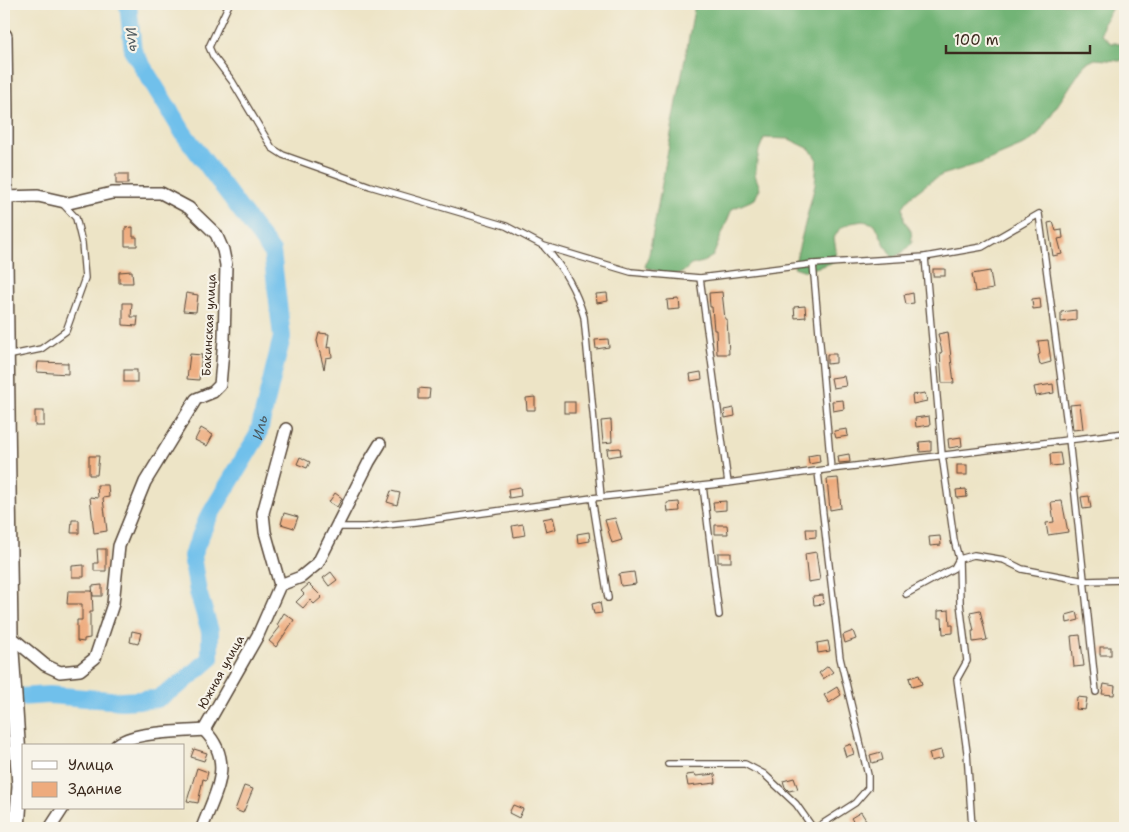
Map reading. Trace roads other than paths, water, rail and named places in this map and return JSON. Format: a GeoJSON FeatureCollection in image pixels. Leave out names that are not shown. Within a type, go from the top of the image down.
{"type":"FeatureCollection","features":[{"type":"Feature","properties":{"kind":"street"},"geometry":{"type":"LineString","coordinates":[[4,36],[4,261],[7,356],[5,380],[9,664],[20,786],[17,828]]}},
{"type":"Feature","properties":{"kind":"street","name":"Бакинская улица"},"geometry":{"type":"LineString","coordinates":[[4,197],[38,196],[70,203],[112,193],[161,193],[189,208],[216,234],[223,250],[226,265],[224,340],[220,385],[213,392],[196,399],[145,482],[119,546],[112,604],[95,658],[80,670],[60,672],[45,665],[10,636]]}},
{"type":"Feature","properties":{"kind":"street"},"geometry":{"type":"LineString","coordinates":[[286,429],[263,513],[265,532],[280,585],[301,577],[318,563],[380,444]]}},
{"type":"Feature","properties":{"kind":"street","name":"Южная улица"},"geometry":{"type":"LineString","coordinates":[[204,730],[258,635],[280,585]]}},
{"type":"Feature","properties":{"kind":"street"},"geometry":{"type":"LineString","coordinates":[[118,744],[121,741],[138,736],[204,730],[220,752],[222,765],[219,781],[202,828]]}},
{"type":"Feature","properties":{"kind":"street"},"geometry":{"type":"LineString","coordinates":[[50,828],[62,810]]}},
{"type":"Feature","properties":{"kind":"lane"},"geometry":{"type":"LineString","coordinates":[[229,4],[209,47],[232,81],[272,148],[283,155],[370,186],[506,226],[544,246],[631,272],[700,278],[813,264],[925,257],[982,247],[1039,214],[1069,440],[1096,692]]}},
{"type":"Feature","properties":{"kind":"lane"},"geometry":{"type":"LineString","coordinates":[[7,356],[41,348],[66,332],[85,278],[82,243],[76,218],[61,202]]}},
{"type":"Feature","properties":{"kind":"lane"},"geometry":{"type":"LineString","coordinates":[[544,246],[558,262],[578,295],[584,316],[601,497]]}},
{"type":"Feature","properties":{"kind":"lane"},"geometry":{"type":"LineString","coordinates":[[925,257],[942,455],[954,540],[959,559],[960,603],[967,661],[957,679],[967,752],[972,828]]}},
{"type":"Feature","properties":{"kind":"lane"},"geometry":{"type":"LineString","coordinates":[[813,264],[831,468]]}},
{"type":"Feature","properties":{"kind":"lane"},"geometry":{"type":"LineString","coordinates":[[700,278],[728,483]]}},
{"type":"Feature","properties":{"kind":"lane"},"geometry":{"type":"LineString","coordinates":[[336,527],[366,527],[424,521],[592,498],[728,483],[818,472],[831,468],[1125,433]]}},
{"type":"Feature","properties":{"kind":"lane"},"geometry":{"type":"LineString","coordinates":[[668,764],[745,764],[764,774],[796,804],[815,828],[856,804],[868,788],[868,775],[840,658],[818,472]]}},
{"type":"Feature","properties":{"kind":"lane"},"geometry":{"type":"LineString","coordinates":[[702,486],[718,615]]}},
{"type":"Feature","properties":{"kind":"lane"},"geometry":{"type":"LineString","coordinates":[[592,498],[608,598]]}},
{"type":"Feature","properties":{"kind":"lane"},"geometry":{"type":"LineString","coordinates":[[906,594],[954,568],[959,559],[974,555],[1004,560],[1022,569],[1085,581],[1125,580]]}},
{"type":"Feature","properties":{"kind":"waterway","name":"Иль"},"geometry":{"type":"LineString","coordinates":[[4,698],[49,695],[122,701],[157,699],[182,683],[210,659],[210,631],[198,592],[192,556],[207,520],[258,435],[282,337],[272,252],[184,134],[133,51],[128,4]]}}]}
